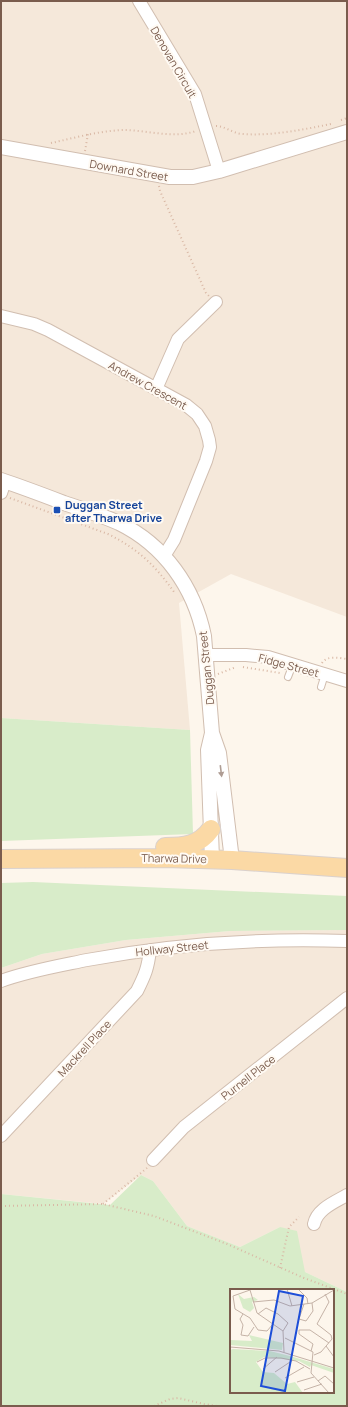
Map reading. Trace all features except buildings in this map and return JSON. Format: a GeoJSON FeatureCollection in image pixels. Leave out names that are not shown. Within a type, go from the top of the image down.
{"type":"FeatureCollection","features":[{"type":"Feature","properties":{"kind":"main road"},"geometry":{"type":"LineString","coordinates":[[90,858],[114,849],[142,846],[189,846],[199,842],[211,830]]}},
{"type":"Feature","properties":{"kind":"main road","name":"Tharwa Drive"},"geometry":{"type":"LineString","coordinates":[[1,859],[212,859],[347,868]]}},
{"type":"Feature","properties":{"kind":"street","name":"Denovan Circuit"},"geometry":{"type":"LineString","coordinates":[[139,1],[195,94],[219,171]]}},
{"type":"Feature","properties":{"kind":"street","name":"Downard Street"},"geometry":{"type":"LineString","coordinates":[[1,147],[170,178],[193,177],[219,171],[344,126]]}},
{"type":"Feature","properties":{"kind":"street"},"geometry":{"type":"LineString","coordinates":[[156,389],[178,339],[216,302]]}},
{"type":"Feature","properties":{"kind":"street","name":"Andrew Crescent"},"geometry":{"type":"LineString","coordinates":[[1,316],[34,324],[48,330],[186,405],[197,414],[206,426],[210,447],[206,461],[174,540],[164,556]]}},
{"type":"Feature","properties":{"kind":"street","name":"Duggan Street"},"geometry":{"type":"LineString","coordinates":[[4,488],[119,524],[140,536],[164,556],[182,579],[194,601],[202,624],[208,674],[212,733],[219,753],[232,860]]}},
{"type":"Feature","properties":{"kind":"street","name":"Fidge Street"},"geometry":{"type":"LineString","coordinates":[[206,655],[246,655],[268,657],[290,672],[325,674],[347,681]]}},
{"type":"Feature","properties":{"kind":"street","name":"Duggan Street"},"geometry":{"type":"LineString","coordinates":[[212,733],[208,750],[212,859]]}},
{"type":"Feature","properties":{"kind":"street","name":"Hollway Street"},"geometry":{"type":"LineString","coordinates":[[1,981],[11,977],[56,966],[150,950],[264,940],[347,941]]}},
{"type":"Feature","properties":{"kind":"street","name":"Mackrell Place"},"geometry":{"type":"LineString","coordinates":[[1,1136],[137,991],[148,967],[150,950]]}},
{"type":"Feature","properties":{"kind":"street","name":"Purnell Place"},"geometry":{"type":"LineString","coordinates":[[153,1160],[184,1127],[347,998]]}},
{"type":"Feature","properties":{"kind":"street"},"geometry":{"type":"LineString","coordinates":[[314,1224],[324,1208],[347,1195]]}},
{"type":"Feature","properties":{"kind":"lane"},"geometry":{"type":"LineString","coordinates":[[321,687],[325,674]]}},
{"type":"Feature","properties":{"kind":"path"},"geometry":{"type":"LineString","coordinates":[[344,126],[347,118]]}},
{"type":"Feature","properties":{"kind":"path"},"geometry":{"type":"LineString","coordinates":[[47,144],[105,132],[124,130],[178,135],[188,134],[210,126],[222,126],[241,134],[285,133],[333,123]]}},
{"type":"Feature","properties":{"kind":"path"},"geometry":{"type":"LineString","coordinates":[[159,184],[160,190],[203,287]]}},
{"type":"Feature","properties":{"kind":"path"},"geometry":{"type":"LineString","coordinates":[[4,488],[108,534],[139,552],[160,572],[178,598]]}},
{"type":"Feature","properties":{"kind":"path"},"geometry":{"type":"LineString","coordinates":[[208,674],[220,674],[240,666],[290,672]]}},
{"type":"Feature","properties":{"kind":"path"},"geometry":{"type":"LineString","coordinates":[[103,1204],[147,1168],[153,1160]]}},
{"type":"Feature","properties":{"kind":"path"},"geometry":{"type":"LineString","coordinates":[[1,1206],[103,1204],[154,1216],[227,1244],[280,1268],[334,1289]]}},
{"type":"Feature","properties":{"kind":"path"},"geometry":{"type":"LineString","coordinates":[[280,1268],[289,1227],[299,1217]]}},
{"type":"Feature","properties":{"kind":"path"},"geometry":{"type":"LineString","coordinates":[[334,1289],[347,1294]]}},
{"type":"Feature","properties":{"kind":"path"},"geometry":{"type":"LineString","coordinates":[[154,1406],[170,1399],[178,1398],[218,1406]]}},
{"type":"Feature","properties":{"kind":"shaded area"},"geometry":{"type":"Polygon","coordinates":[[[1,1],[347,1],[347,617],[231,574],[179,603],[190,730],[1,718],[1,1]]]}},
{"type":"Feature","properties":{"kind":"shaded area"},"geometry":{"type":"Polygon","coordinates":[[[347,930],[347,1292],[305,1272],[280,1227],[240,1247],[187,1226],[153,1181],[141,1175],[103,1204],[1,1194],[1,968],[42,954],[126,940],[230,931],[347,930]]]}},
{"type":"Feature","properties":{"kind":"green space"},"geometry":{"type":"Polygon","coordinates":[[[1,718],[190,730],[193,834],[1,841],[1,718]]]}},
{"type":"Feature","properties":{"kind":"green space"},"geometry":{"type":"Polygon","coordinates":[[[33,882],[347,896],[347,930],[230,931],[126,940],[42,954],[1,968],[1,883],[33,882]]]}},
{"type":"Feature","properties":{"kind":"green space"},"geometry":{"type":"Polygon","coordinates":[[[141,1175],[153,1181],[187,1226],[240,1247],[280,1227],[297,1231],[305,1272],[347,1292],[347,1406],[1,1406],[1,1194],[110,1205],[141,1175]]]}},
{"type":"Feature","properties":{"kind":"place","name":"Duggan Street after Tharwa Drive"},"geometry":{"type":"Point","coordinates":[57,510]}}]}
